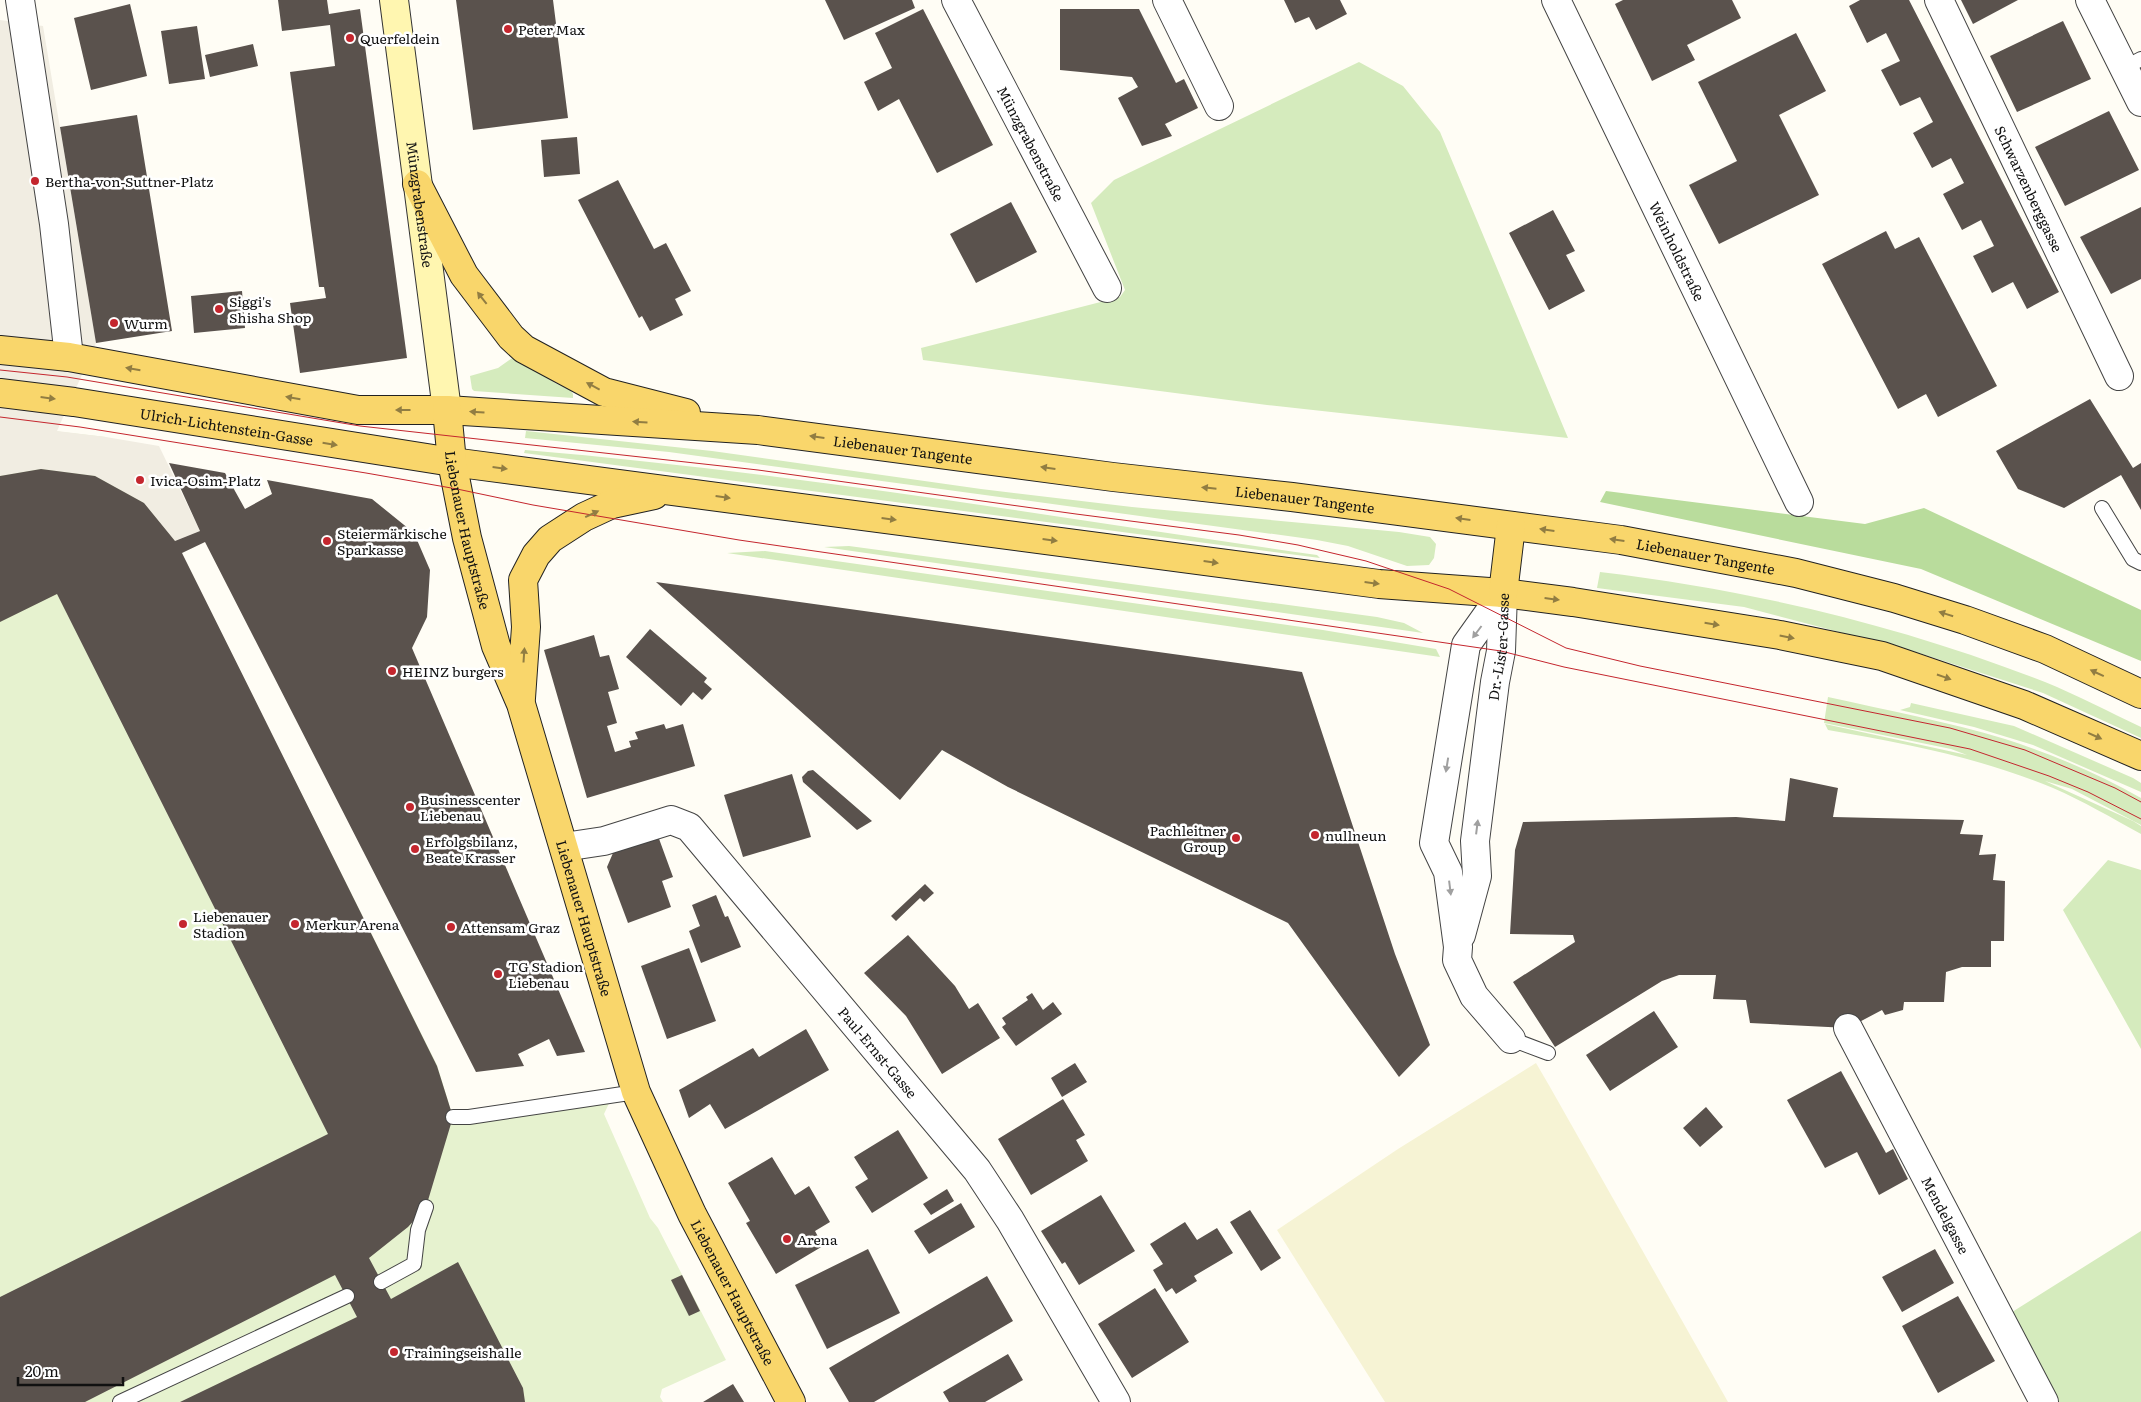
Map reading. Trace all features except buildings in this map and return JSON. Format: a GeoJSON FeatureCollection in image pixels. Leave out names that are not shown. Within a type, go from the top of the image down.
{"type":"FeatureCollection","features":[{"type":"Feature","properties":{"kind":"main road","name":"Münzgrabenstraße"},"geometry":{"type":"LineString","coordinates":[[394,0],[447,410]]}},
{"type":"Feature","properties":{"kind":"main road"},"geometry":{"type":"LineString","coordinates":[[417,184],[464,275],[511,337],[524,349],[604,392],[758,430]]}},
{"type":"Feature","properties":{"kind":"main road"},"geometry":{"type":"LineString","coordinates":[[0,350],[69,357],[358,410],[447,410]]}},
{"type":"Feature","properties":{"kind":"main road","name":"Ulrich-Lichtenstein-Gasse"},"geometry":{"type":"LineString","coordinates":[[0,393],[74,402],[452,462]]}},
{"type":"Feature","properties":{"kind":"main road","name":"Liebenauer Tangente"},"geometry":{"type":"LineString","coordinates":[[447,410],[758,430],[1113,477],[1292,497],[1621,540],[1767,568],[1894,598],[1966,620],[2045,649],[2141,694]]}},
{"type":"Feature","properties":{"kind":"main road","name":"Liebenauer Hauptstraße"},"geometry":{"type":"LineString","coordinates":[[447,410],[452,462],[467,538],[496,646],[521,704],[636,1092],[692,1214],[791,1402]]}},
{"type":"Feature","properties":{"kind":"main road"},"geometry":{"type":"LineString","coordinates":[[452,462],[1379,584],[1503,593],[1573,602],[1739,628],[1882,656],[2024,704],[2141,756]]}},
{"type":"Feature","properties":{"kind":"main road"},"geometry":{"type":"LineString","coordinates":[[521,704],[526,627],[523,580],[536,555],[550,540],[584,517],[612,504],[675,491]]}},
{"type":"Feature","properties":{"kind":"main road"},"geometry":{"type":"LineString","coordinates":[[1503,593],[1511,526]]}},
{"type":"Feature","properties":{"kind":"street"},"geometry":{"type":"LineString","coordinates":[[20,0],[54,224],[69,357]]}},
{"type":"Feature","properties":{"kind":"street","name":"Münzgrabenstraße"},"geometry":{"type":"LineString","coordinates":[[956,0],[1106,288]]}},
{"type":"Feature","properties":{"kind":"street"},"geometry":{"type":"LineString","coordinates":[[1167,0],[1219,106]]}},
{"type":"Feature","properties":{"kind":"street","name":"Weinholdstraße"},"geometry":{"type":"LineString","coordinates":[[1556,0],[1799,502]]}},
{"type":"Feature","properties":{"kind":"street","name":"Schwarzenberggasse"},"geometry":{"type":"LineString","coordinates":[[1939,0],[2119,376]]}},
{"type":"Feature","properties":{"kind":"street"},"geometry":{"type":"LineString","coordinates":[[2090,0],[2133,63],[2141,102]]}},
{"type":"Feature","properties":{"kind":"street","name":"Dr.-Lister-Gasse"},"geometry":{"type":"LineString","coordinates":[[1458,947],[1448,872],[1434,843],[1466,645],[1503,593]]}},
{"type":"Feature","properties":{"kind":"street","name":"Dr.-Lister-Gasse"},"geometry":{"type":"LineString","coordinates":[[1503,593],[1502,651],[1496,682],[1475,841],[1477,876],[1458,947],[1457,960],[1474,996],[1511,1039]]}},
{"type":"Feature","properties":{"kind":"street","name":"Paul-Ernst-Gasse"},"geometry":{"type":"LineString","coordinates":[[564,847],[604,841],[671,820],[689,827],[977,1170],[1010,1220],[1116,1402]]}},
{"type":"Feature","properties":{"kind":"street","name":"Mendelgasse"},"geometry":{"type":"LineString","coordinates":[[1848,1028],[2044,1402]]}},
{"type":"Feature","properties":{"kind":"lane"},"geometry":{"type":"LineString","coordinates":[[2102,508],[2133,559],[2141,563]]}},
{"type":"Feature","properties":{"kind":"lane"},"geometry":{"type":"LineString","coordinates":[[1511,1039],[1548,1053]]}},
{"type":"Feature","properties":{"kind":"lane"},"geometry":{"type":"LineString","coordinates":[[453,1117],[469,1117],[636,1092]]}},
{"type":"Feature","properties":{"kind":"lane"},"geometry":{"type":"LineString","coordinates":[[382,1282],[414,1264],[418,1230],[426,1207]]}},
{"type":"Feature","properties":{"kind":"lane"},"geometry":{"type":"LineString","coordinates":[[120,1402],[346,1296]]}},
{"type":"Feature","properties":{"kind":"shaded area","name":"Bertha-von-Suttner-Platz"},"geometry":{"type":"Polygon","coordinates":[[[0,20],[43,26],[96,343],[57,431],[159,446],[200,531],[175,541],[144,503],[95,476],[41,469],[0,476],[0,20]]]}},
{"type":"Feature","properties":{"kind":"shaded area"},"geometry":{"type":"Polygon","coordinates":[[[1536,1063],[1728,1402],[1385,1402],[1277,1230],[1398,1149],[1536,1063]]]}},
{"type":"Feature","properties":{"kind":"green space"},"geometry":{"type":"Polygon","coordinates":[[[1359,62],[1403,86],[1440,132],[1568,438],[1267,405],[923,360],[921,348],[1120,297],[1125,290],[1091,203],[1114,180],[1359,62]]]}},
{"type":"Feature","properties":{"kind":"green space"},"geometry":{"type":"Polygon","coordinates":[[[515,356],[555,383],[571,391],[573,398],[474,391],[472,389],[470,376],[498,368],[515,356]]]}},
{"type":"Feature","properties":{"kind":"green space","name":"Liebenauer Stadion"},"geometry":{"type":"Polygon","coordinates":[[[27,428],[106,437],[144,503],[175,541],[437,1065],[453,1117],[613,1095],[604,1114],[650,1218],[658,1228],[726,1360],[662,1389],[660,1397],[663,1402],[0,1402],[0,441],[27,428]]]}},
{"type":"Feature","properties":{"kind":"green space"},"geometry":{"type":"Polygon","coordinates":[[[526,431],[712,451],[981,489],[1132,507],[1399,532],[1430,537],[1436,544],[1434,558],[1429,565],[1407,566],[1348,546],[1317,540],[669,452],[525,438],[526,431]]]}},
{"type":"Feature","properties":{"kind":"green space"},"geometry":{"type":"Polygon","coordinates":[[[525,450],[724,470],[823,483],[1317,555],[1320,558],[524,453],[525,450]]]}},
{"type":"Feature","properties":{"kind":"green space"},"geometry":{"type":"Polygon","coordinates":[[[1606,491],[1865,524],[1924,508],[2141,610],[2141,661],[1921,569],[1600,502],[1606,491]]]}},
{"type":"Feature","properties":{"kind":"green space"},"geometry":{"type":"Polygon","coordinates":[[[849,546],[1377,617],[1404,623],[1423,633],[824,547],[849,546]]]}},
{"type":"Feature","properties":{"kind":"green space"},"geometry":{"type":"Polygon","coordinates":[[[765,551],[1323,630],[1436,649],[1440,657],[727,553],[765,551]]]}},
{"type":"Feature","properties":{"kind":"green space"},"geometry":{"type":"Polygon","coordinates":[[[1600,572],[1714,589],[1770,600],[1881,627],[1937,644],[1991,662],[2069,692],[2141,727],[2141,738],[2043,693],[1919,653],[1744,607],[1597,588],[1600,572]]]}},
{"type":"Feature","properties":{"kind":"green space"},"geometry":{"type":"Polygon","coordinates":[[[1828,697],[1984,733],[2023,745],[2075,765],[2141,798],[2141,825],[2072,789],[2045,781],[2133,821],[2141,826],[2141,834],[2064,793],[2026,777],[1914,746],[1828,730],[1825,724],[1967,755],[1951,749],[1824,723],[1828,697]]]}},
{"type":"Feature","properties":{"kind":"green space"},"geometry":{"type":"Polygon","coordinates":[[[1911,703],[2014,726],[2133,778],[2141,783],[2141,792],[2033,745],[1974,727],[1900,710],[1910,707],[1911,703]]]}},
{"type":"Feature","properties":{"kind":"green space"},"geometry":{"type":"Polygon","coordinates":[[[2108,860],[2141,870],[2141,1049],[2063,910],[2108,860]]]}},
{"type":"Feature","properties":{"kind":"green space"},"geometry":{"type":"Polygon","coordinates":[[[2141,1231],[2141,1402],[2046,1402],[2001,1319],[2141,1231]]]}},
{"type":"Feature","properties":{"kind":"tram line"},"geometry":{"type":"LineString","coordinates":[[0,370],[67,377],[360,426],[758,470],[1239,535],[1298,545],[1366,561],[1449,589],[1566,648],[1640,666],[1950,728],[2025,750],[2115,788],[2141,802]]}},
{"type":"Feature","properties":{"kind":"tram line"},"geometry":{"type":"LineString","coordinates":[[0,417],[80,427],[366,473],[533,505],[739,540],[1501,651],[1564,667],[1970,749],[2049,776],[2088,792],[2141,819]]}},
{"type":"Feature","properties":{"kind":"place","name":"Peter Max"},"geometry":{"type":"Point","coordinates":[508,29]}},
{"type":"Feature","properties":{"kind":"place","name":"Querfeldein"},"geometry":{"type":"Point","coordinates":[350,38]}},
{"type":"Feature","properties":{"kind":"place","name":"Bertha-von-Suttner-Platz"},"geometry":{"type":"Point","coordinates":[35,181]}},
{"type":"Feature","properties":{"kind":"place","name":"Siggi's Shisha Shop"},"geometry":{"type":"Point","coordinates":[219,309]}},
{"type":"Feature","properties":{"kind":"place","name":"Wurm"},"geometry":{"type":"Point","coordinates":[114,323]}},
{"type":"Feature","properties":{"kind":"place","name":"Ivica-Osim-Platz"},"geometry":{"type":"Point","coordinates":[140,480]}},
{"type":"Feature","properties":{"kind":"place","name":"Steiermärkische Sparkasse"},"geometry":{"type":"Point","coordinates":[327,541]}},
{"type":"Feature","properties":{"kind":"place","name":"HEINZ burgers"},"geometry":{"type":"Point","coordinates":[392,671]}},
{"type":"Feature","properties":{"kind":"place","name":"Businesscenter Liebenau"},"geometry":{"type":"Point","coordinates":[410,807]}},
{"type":"Feature","properties":{"kind":"place","name":"nullneun"},"geometry":{"type":"Point","coordinates":[1315,835]}},
{"type":"Feature","properties":{"kind":"place","name":"Pachleitner Group"},"geometry":{"type":"Point","coordinates":[1236,838]}},
{"type":"Feature","properties":{"kind":"place","name":"Erfolgsbilanz, Beate Krasser"},"geometry":{"type":"Point","coordinates":[415,849]}},
{"type":"Feature","properties":{"kind":"place","name":"Liebenauer Stadion"},"geometry":{"type":"Point","coordinates":[183,924]}},
{"type":"Feature","properties":{"kind":"place","name":"Merkur Arena"},"geometry":{"type":"Point","coordinates":[295,924]}},
{"type":"Feature","properties":{"kind":"place","name":"Attensam Graz"},"geometry":{"type":"Point","coordinates":[451,927]}},
{"type":"Feature","properties":{"kind":"place","name":"TG Stadion Liebenau"},"geometry":{"type":"Point","coordinates":[498,974]}},
{"type":"Feature","properties":{"kind":"place","name":"Arena"},"geometry":{"type":"Point","coordinates":[787,1239]}},
{"type":"Feature","properties":{"kind":"place","name":"Trainingseishalle"},"geometry":{"type":"Point","coordinates":[394,1352]}}]}
